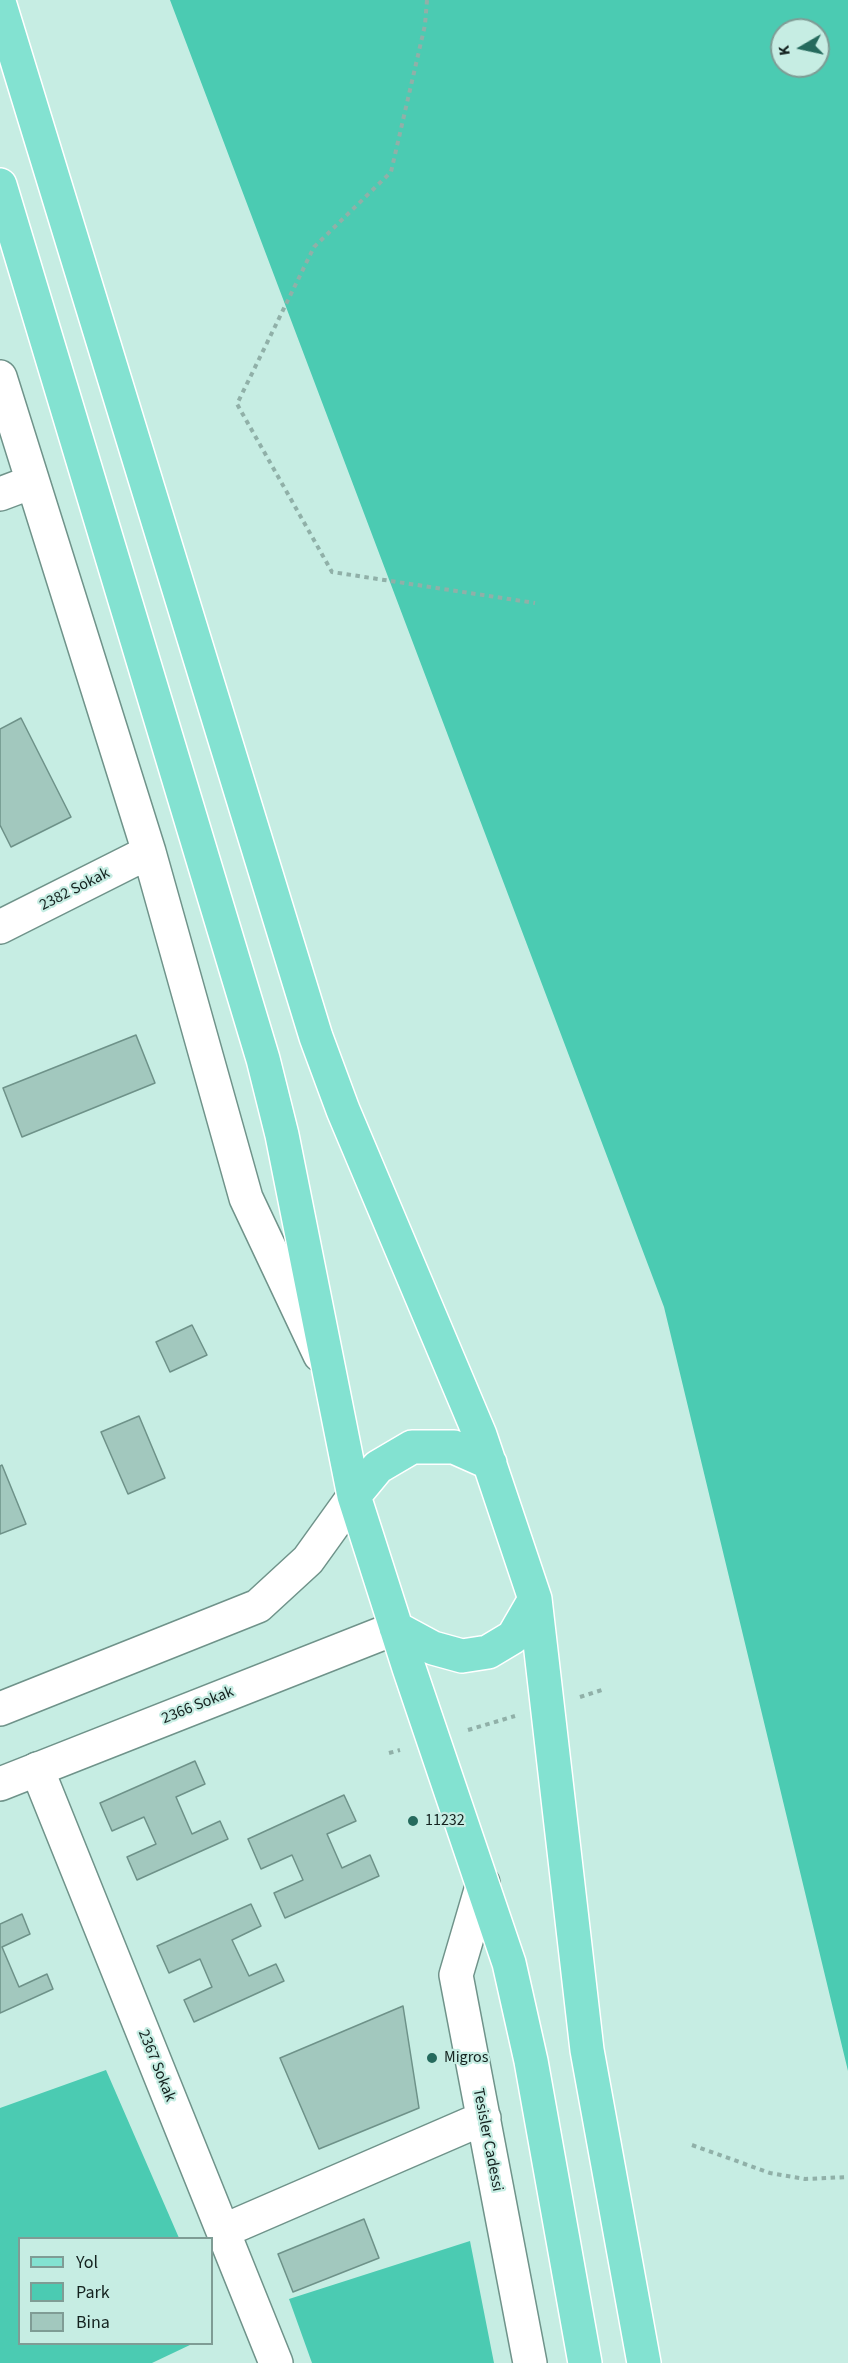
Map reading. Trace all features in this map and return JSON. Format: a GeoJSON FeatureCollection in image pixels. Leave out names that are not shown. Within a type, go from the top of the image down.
{"type":"FeatureCollection","features":[{"type":"Feature","properties":{"kind":"main road"},"geometry":{"type":"LineString","coordinates":[[0,5],[316,1037],[343,1110],[480,1435],[535,1599],[587,2050],[644,2363]]}},
{"type":"Feature","properties":{"kind":"main road"},"geometry":{"type":"LineString","coordinates":[[0,185],[263,1059],[282,1135],[354,1496],[433,1740],[509,1963],[531,2061],[585,2363]]}},
{"type":"Feature","properties":{"kind":"main road"},"geometry":{"type":"LineString","coordinates":[[354,1496],[378,1467],[412,1447],[454,1447],[490,1463]]}},
{"type":"Feature","properties":{"kind":"main road"},"geometry":{"type":"LineString","coordinates":[[396,1628],[433,1648],[462,1656],[488,1652],[513,1637],[535,1599]]}},
{"type":"Feature","properties":{"kind":"street"},"geometry":{"type":"LineString","coordinates":[[0,377],[149,852],[246,1198],[329,1375]]}},
{"type":"Feature","properties":{"kind":"street"},"geometry":{"type":"LineString","coordinates":[[0,494],[32,482]]}},
{"type":"Feature","properties":{"kind":"street","name":"2382 Sokak"},"geometry":{"type":"LineString","coordinates":[[0,927],[149,852]]}},
{"type":"Feature","properties":{"kind":"street"},"geometry":{"type":"LineString","coordinates":[[0,1709],[258,1606],[308,1560],[354,1496]]}},
{"type":"Feature","properties":{"kind":"street","name":"2366 Sokak"},"geometry":{"type":"LineString","coordinates":[[0,1784],[396,1628]]}},
{"type":"Feature","properties":{"kind":"street","name":"2367 Sokak"},"geometry":{"type":"LineString","coordinates":[[37,1769],[276,2363]]}},
{"type":"Feature","properties":{"kind":"street","name":"Tesisler Cadessi"},"geometry":{"type":"LineString","coordinates":[[483,1883],[456,1975],[530,2363]]}},
{"type":"Feature","properties":{"kind":"street"},"geometry":{"type":"LineString","coordinates":[[223,2232],[484,2118]]}},
{"type":"Feature","properties":{"kind":"path"},"geometry":{"type":"LineString","coordinates":[[427,0],[425,25],[391,172],[314,247],[237,404],[332,572],[535,603]]}},
{"type":"Feature","properties":{"kind":"path"},"geometry":{"type":"LineString","coordinates":[[389,1753],[605,1689]]}},
{"type":"Feature","properties":{"kind":"path"},"geometry":{"type":"LineString","coordinates":[[692,2145],[770,2173],[805,2179],[848,2177]]}},
{"type":"Feature","properties":{"kind":"green space"},"geometry":{"type":"Polygon","coordinates":[[[170,0],[848,0],[848,2071],[664,1307],[170,0]]]}},
{"type":"Feature","properties":{"kind":"green space"},"geometry":{"type":"Polygon","coordinates":[[[106,2070],[179,2237],[18,2237],[18,2345],[190,2345],[152,2363],[0,2363],[0,2108],[106,2070]]]}},
{"type":"Feature","properties":{"kind":"green space"},"geometry":{"type":"Polygon","coordinates":[[[470,2241],[494,2363],[312,2363],[289,2299],[470,2241]]]}},
{"type":"Feature","properties":{"kind":"building"},"geometry":{"type":"Polygon","coordinates":[[[21,718],[71,817],[11,847],[0,825],[0,729],[21,718]]]}},
{"type":"Feature","properties":{"kind":"building"},"geometry":{"type":"Polygon","coordinates":[[[136,1035],[155,1083],[22,1137],[3,1088],[136,1035]]]}},
{"type":"Feature","properties":{"kind":"building"},"geometry":{"type":"Polygon","coordinates":[[[192,1325],[207,1355],[170,1372],[156,1342],[192,1325]]]}},
{"type":"Feature","properties":{"kind":"building"},"geometry":{"type":"Polygon","coordinates":[[[139,1416],[165,1478],[128,1494],[101,1432],[139,1416]]]}},
{"type":"Feature","properties":{"kind":"building"},"geometry":{"type":"Polygon","coordinates":[[[2,1465],[26,1524],[0,1534],[0,1466],[2,1465]]]}},
{"type":"Feature","properties":{"kind":"building"},"geometry":{"type":"Polygon","coordinates":[[[195,1761],[205,1784],[176,1797],[192,1834],[220,1821],[228,1839],[137,1880],[127,1857],[156,1844],[144,1817],[112,1831],[100,1803],[195,1761]]]}},
{"type":"Feature","properties":{"kind":"building"},"geometry":{"type":"Polygon","coordinates":[[[344,1795],[356,1821],[327,1834],[342,1868],[370,1855],[379,1876],[285,1918],[274,1893],[303,1880],[292,1855],[261,1869],[248,1839],[344,1795]]]}},
{"type":"Feature","properties":{"kind":"building"},"geometry":{"type":"Polygon","coordinates":[[[251,1904],[261,1926],[232,1940],[249,1976],[276,1964],[284,1981],[194,2022],[184,2000],[212,1987],[200,1959],[169,1973],[157,1946],[251,1904]]]}},
{"type":"Feature","properties":{"kind":"building"},"geometry":{"type":"Polygon","coordinates":[[[22,1914],[30,1934],[2,1947],[19,1987],[47,1974],[53,1989],[0,2013],[0,1924],[22,1914]]]}},
{"type":"Feature","properties":{"kind":"building"},"geometry":{"type":"Polygon","coordinates":[[[403,2006],[419,2108],[319,2149],[280,2058],[403,2006]]]}},
{"type":"Feature","properties":{"kind":"building"},"geometry":{"type":"Polygon","coordinates":[[[364,2219],[379,2258],[293,2292],[278,2254],[364,2219]]]}},
{"type":"Feature","properties":{"kind":"place","name":"11232"},"geometry":{"type":"Point","coordinates":[413,1821]}},
{"type":"Feature","properties":{"kind":"place","name":"Migros"},"geometry":{"type":"Point","coordinates":[432,2058]}}]}
